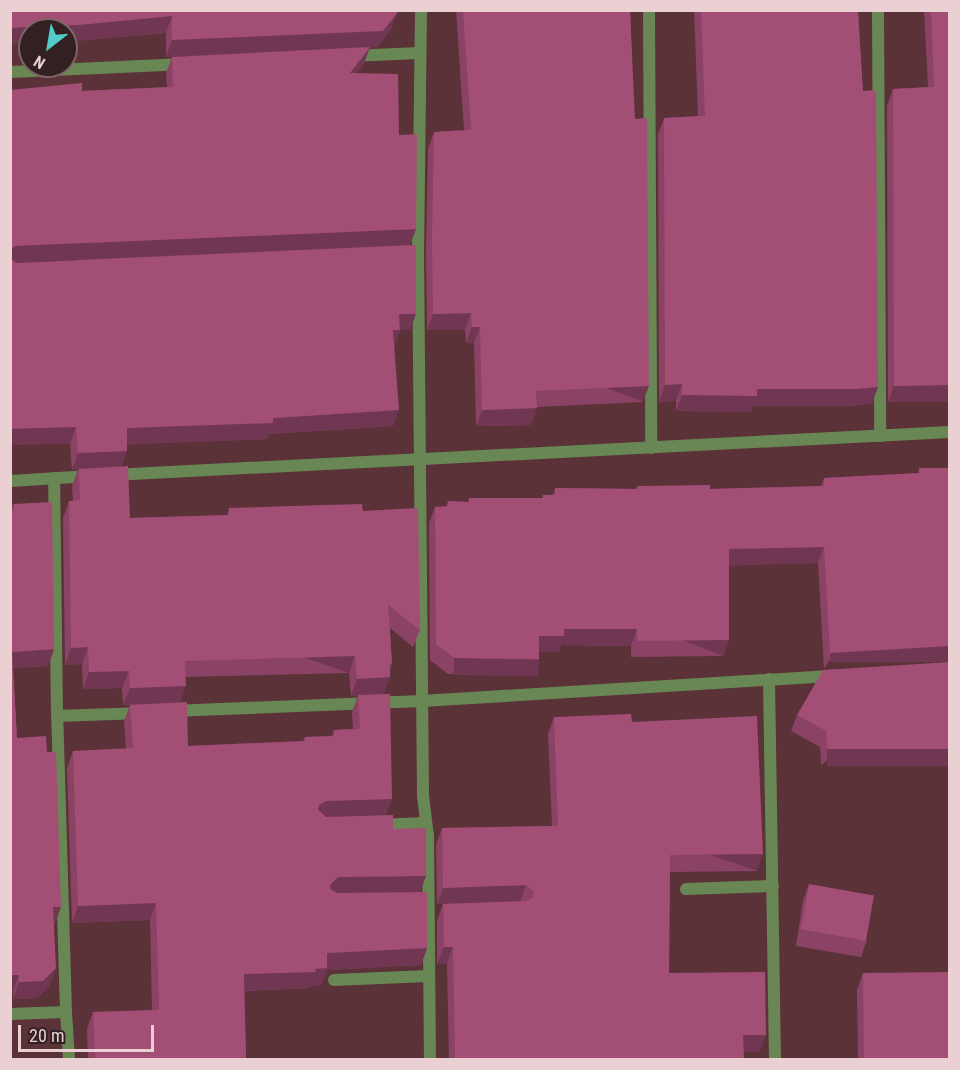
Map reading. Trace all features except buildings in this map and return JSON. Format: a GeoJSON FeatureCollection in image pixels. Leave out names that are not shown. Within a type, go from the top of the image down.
{"type":"FeatureCollection","features":[{"type":"Feature","properties":{"kind":"street"},"geometry":{"type":"LineString","coordinates":[[421,10],[418,253],[422,701],[425,823],[428,834],[430,1059]]}},
{"type":"Feature","properties":{"kind":"street"},"geometry":{"type":"LineString","coordinates":[[649,10],[651,448]]}},
{"type":"Feature","properties":{"kind":"street"},"geometry":{"type":"LineString","coordinates":[[878,10],[880,436]]}},
{"type":"Feature","properties":{"kind":"street"},"geometry":{"type":"LineString","coordinates":[[338,57],[420,53]]}},
{"type":"Feature","properties":{"kind":"street"},"geometry":{"type":"LineString","coordinates":[[10,72],[198,63]]}},
{"type":"Feature","properties":{"kind":"street"},"geometry":{"type":"LineString","coordinates":[[401,254],[418,253]]}},
{"type":"Feature","properties":{"kind":"street"},"geometry":{"type":"LineString","coordinates":[[10,481],[950,432]]}},
{"type":"Feature","properties":{"kind":"street"},"geometry":{"type":"LineString","coordinates":[[54,478],[57,716],[69,1059]]}},
{"type":"Feature","properties":{"kind":"street"},"geometry":{"type":"LineString","coordinates":[[57,716],[422,701],[848,675]]}},
{"type":"Feature","properties":{"kind":"street"},"geometry":{"type":"LineString","coordinates":[[769,679],[775,1059]]}},
{"type":"Feature","properties":{"kind":"street"},"geometry":{"type":"LineString","coordinates":[[367,825],[425,823]]}},
{"type":"Feature","properties":{"kind":"street"},"geometry":{"type":"LineString","coordinates":[[687,889],[772,886]]}},
{"type":"Feature","properties":{"kind":"street"},"geometry":{"type":"LineString","coordinates":[[334,980],[429,976]]}},
{"type":"Feature","properties":{"kind":"street"},"geometry":{"type":"LineString","coordinates":[[10,1014],[66,1012]]}}]}
